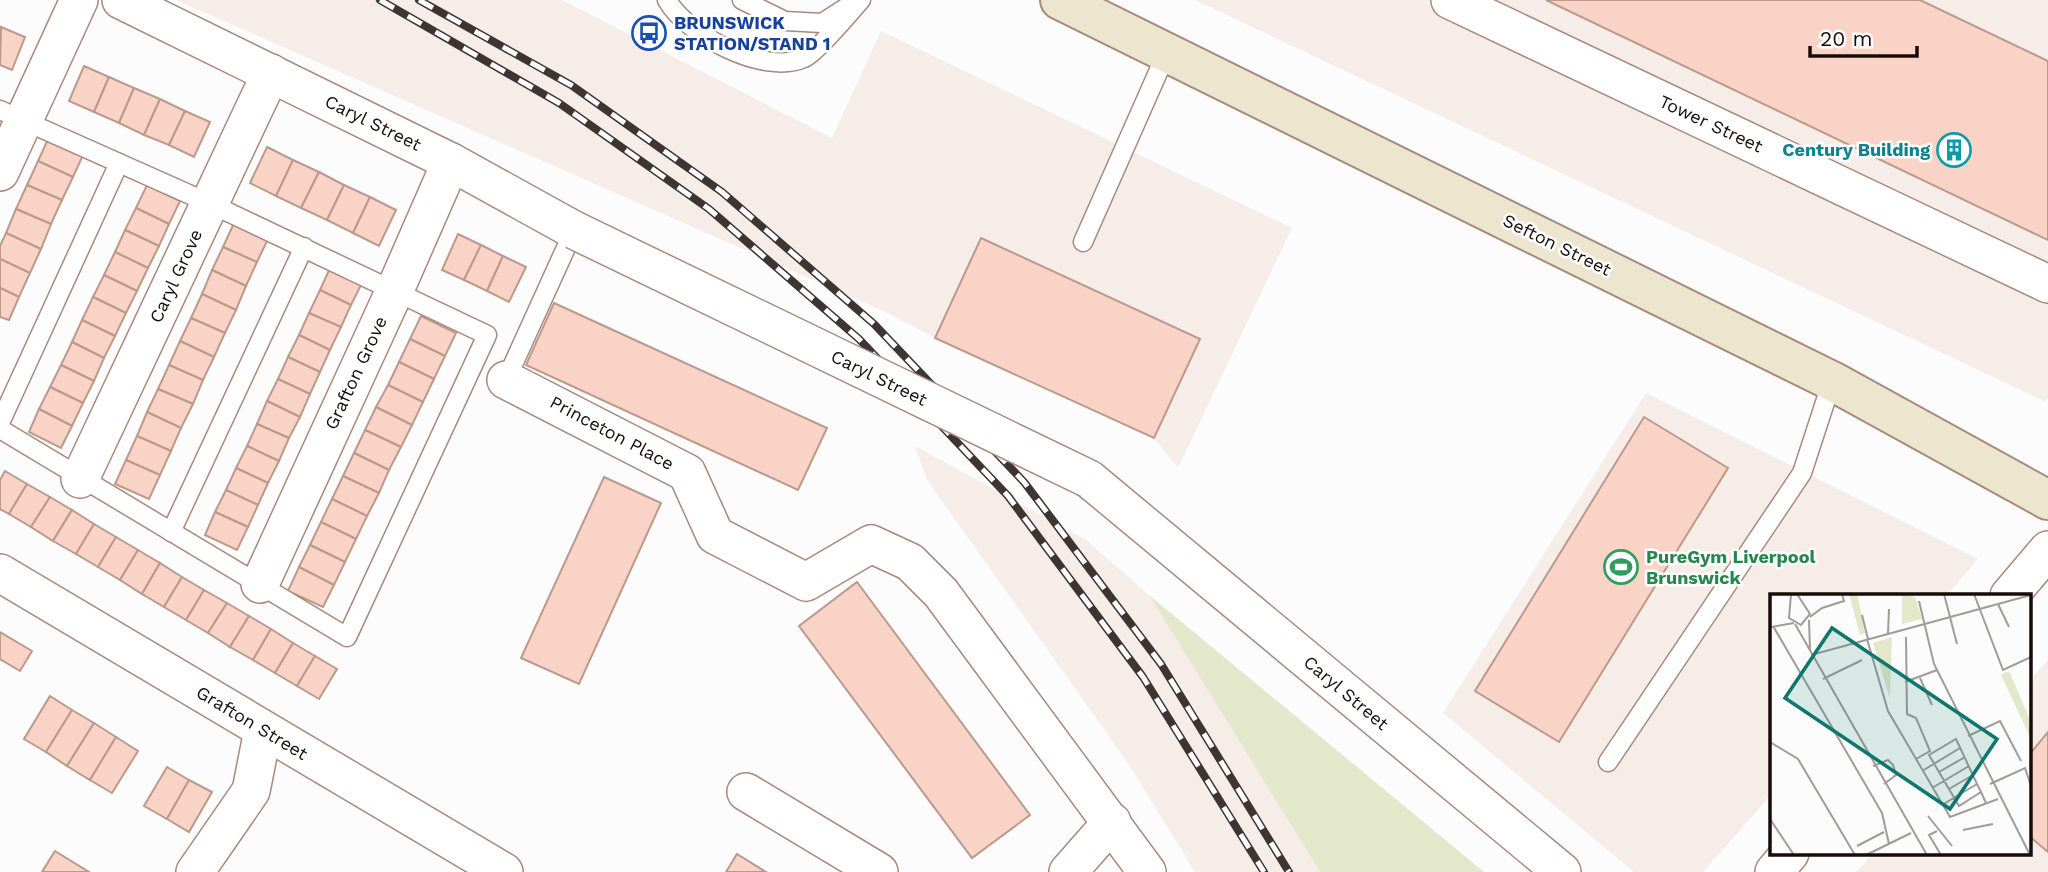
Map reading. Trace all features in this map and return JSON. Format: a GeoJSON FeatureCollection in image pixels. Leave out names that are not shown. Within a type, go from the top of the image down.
{"type":"FeatureCollection","features":[{"type":"Feature","properties":{"kind":"street"},"geometry":{"type":"LineString","coordinates":[[0,172],[12,115],[79,0]]}},
{"type":"Feature","properties":{"kind":"street","name":"Caryl Street"},"geometry":{"type":"LineString","coordinates":[[121,0],[451,162],[574,230],[1089,479],[1562,872]]}},
{"type":"Feature","properties":{"kind":"street","name":"Sefton Street"},"geometry":{"type":"LineString","coordinates":[[1060,0],[1832,380],[2048,500]]}},
{"type":"Feature","properties":{"kind":"street","name":"Tower Street"},"geometry":{"type":"LineString","coordinates":[[1450,0],[2048,284]]}},
{"type":"Feature","properties":{"kind":"street","name":"Caryl Grove"},"geometry":{"type":"LineString","coordinates":[[80,479],[271,73]]}},
{"type":"Feature","properties":{"kind":"street","name":"Grafton Grove"},"geometry":{"type":"LineString","coordinates":[[260,584],[451,162]]}},
{"type":"Feature","properties":{"kind":"street","name":"Princeton Place"},"geometry":{"type":"LineString","coordinates":[[506,380],[687,473],[715,535],[806,582],[871,544],[910,562],[941,593],[1147,872]]}},
{"type":"Feature","properties":{"kind":"street"},"geometry":{"type":"LineString","coordinates":[[2011,594],[2048,550]]}},
{"type":"Feature","properties":{"kind":"street","name":"Grafton Street"},"geometry":{"type":"LineString","coordinates":[[0,573],[505,872]]}},
{"type":"Feature","properties":{"kind":"street"},"geometry":{"type":"LineString","coordinates":[[195,872],[251,791],[263,730]]}},
{"type":"Feature","properties":{"kind":"street"},"geometry":{"type":"LineString","coordinates":[[747,792],[879,872]]}},
{"type":"Feature","properties":{"kind":"street"},"geometry":{"type":"LineString","coordinates":[[1068,872],[1112,822]]}},
{"type":"Feature","properties":{"kind":"street"},"geometry":{"type":"LineString","coordinates":[[1774,872],[1789,854]]}},
{"type":"Feature","properties":{"kind":"lane"},"geometry":{"type":"LineString","coordinates":[[667,0],[674,13],[709,40],[737,53],[773,62],[804,58],[860,0]]}},
{"type":"Feature","properties":{"kind":"lane"},"geometry":{"type":"LineString","coordinates":[[742,0],[785,21],[822,23],[860,0]]}},
{"type":"Feature","properties":{"kind":"lane"},"geometry":{"type":"LineString","coordinates":[[1083,242],[1167,52]]}},
{"type":"Feature","properties":{"kind":"lane"},"geometry":{"type":"LineString","coordinates":[[0,429],[347,638],[487,335],[395,289],[12,115]]}},
{"type":"Feature","properties":{"kind":"lane"},"geometry":{"type":"LineString","coordinates":[[0,423],[119,163]]}},
{"type":"Feature","properties":{"kind":"lane","name":"Princeton Place"},"geometry":{"type":"LineString","coordinates":[[506,380],[574,230]]}},
{"type":"Feature","properties":{"kind":"lane"},"geometry":{"type":"LineString","coordinates":[[171,531],[304,247]]}},
{"type":"Feature","properties":{"kind":"lane"},"geometry":{"type":"LineString","coordinates":[[1608,762],[1802,473],[1832,380]]}},
{"type":"Feature","properties":{"kind":"shaded area"},"geometry":{"type":"Polygon","coordinates":[[[176,0],[562,0],[832,138],[881,31],[1292,228],[1178,468],[1154,438],[935,338],[884,311],[176,0]]]}},
{"type":"Feature","properties":{"kind":"shaded area"},"geometry":{"type":"Polygon","coordinates":[[[1195,0],[2048,0],[2048,398],[2046,402],[1195,0]]]}},
{"type":"Feature","properties":{"kind":"shaded area"},"geometry":{"type":"Polygon","coordinates":[[[1646,393],[1978,559],[1948,594],[1770,594],[1770,796],[1703,872],[1634,872],[1443,713],[1646,393]]]}},
{"type":"Feature","properties":{"kind":"shaded area"},"geometry":{"type":"Polygon","coordinates":[[[915,446],[1086,540],[1149,595],[1320,872],[1195,872],[1128,763],[927,480],[915,446]]]}},
{"type":"Feature","properties":{"kind":"shaded area"},"geometry":{"type":"Polygon","coordinates":[[[2048,660],[2048,872],[1856,872],[1873,854],[2030,854],[2030,680],[2048,660]]]}},
{"type":"Feature","properties":{"kind":"green space"},"geometry":{"type":"Polygon","coordinates":[[[1149,595],[1484,872],[1320,872],[1149,595]]]}},
{"type":"Feature","properties":{"kind":"building","name":"Century Building"},"geometry":{"type":"Polygon","coordinates":[[[1546,0],[1920,0],[2048,61],[2048,240],[1546,0]]]}},
{"type":"Feature","properties":{"kind":"building"},"geometry":{"type":"Polygon","coordinates":[[[1,27],[25,37],[12,70],[0,65],[1,27]]]}},
{"type":"Feature","properties":{"kind":"building"},"geometry":{"type":"Polygon","coordinates":[[[84,66],[109,77],[94,112],[69,101],[84,66]]]}},
{"type":"Feature","properties":{"kind":"building"},"geometry":{"type":"Polygon","coordinates":[[[109,77],[134,88],[119,123],[94,112],[109,77]]]}},
{"type":"Feature","properties":{"kind":"building"},"geometry":{"type":"Polygon","coordinates":[[[134,88],[160,99],[144,135],[119,123],[134,88]]]}},
{"type":"Feature","properties":{"kind":"building"},"geometry":{"type":"Polygon","coordinates":[[[160,99],[185,111],[169,145],[144,135],[160,99]]]}},
{"type":"Feature","properties":{"kind":"building"},"geometry":{"type":"Polygon","coordinates":[[[185,111],[210,122],[194,157],[169,145],[185,111]]]}},
{"type":"Feature","properties":{"kind":"building"},"geometry":{"type":"Polygon","coordinates":[[[49,137],[84,153],[73,177],[38,161],[49,137]]]}},
{"type":"Feature","properties":{"kind":"building"},"geometry":{"type":"Polygon","coordinates":[[[267,147],[293,160],[276,196],[250,183],[267,147]]]}},
{"type":"Feature","properties":{"kind":"building"},"geometry":{"type":"Polygon","coordinates":[[[293,160],[319,172],[301,208],[276,196],[293,160]]]}},
{"type":"Feature","properties":{"kind":"building"},"geometry":{"type":"Polygon","coordinates":[[[38,161],[73,177],[62,200],[27,185],[38,161]]]}},
{"type":"Feature","properties":{"kind":"building"},"geometry":{"type":"Polygon","coordinates":[[[319,172],[344,185],[327,220],[301,208],[319,172]]]}},
{"type":"Feature","properties":{"kind":"building"},"geometry":{"type":"Polygon","coordinates":[[[27,185],[62,200],[51,224],[16,209],[27,185]]]}},
{"type":"Feature","properties":{"kind":"building"},"geometry":{"type":"Polygon","coordinates":[[[147,185],[180,201],[169,224],[136,208],[147,185]]]}},
{"type":"Feature","properties":{"kind":"building"},"geometry":{"type":"Polygon","coordinates":[[[344,185],[370,197],[353,233],[327,220],[344,185]]]}},
{"type":"Feature","properties":{"kind":"building"},"geometry":{"type":"Polygon","coordinates":[[[370,197],[396,210],[379,246],[353,233],[370,197]]]}},
{"type":"Feature","properties":{"kind":"building"},"geometry":{"type":"Polygon","coordinates":[[[136,208],[169,224],[159,246],[125,230],[136,208]]]}},
{"type":"Feature","properties":{"kind":"building"},"geometry":{"type":"Polygon","coordinates":[[[16,209],[51,224],[41,249],[6,233],[16,209]]]}},
{"type":"Feature","properties":{"kind":"building"},"geometry":{"type":"Polygon","coordinates":[[[234,223],[268,239],[257,262],[223,247],[234,223]]]}},
{"type":"Feature","properties":{"kind":"building"},"geometry":{"type":"Polygon","coordinates":[[[125,230],[159,246],[148,268],[115,252],[125,230]]]}},
{"type":"Feature","properties":{"kind":"building"},"geometry":{"type":"Polygon","coordinates":[[[6,233],[41,249],[30,273],[0,259],[0,246],[6,233]]]}},
{"type":"Feature","properties":{"kind":"building"},"geometry":{"type":"Polygon","coordinates":[[[458,234],[481,245],[464,280],[442,270],[458,234]]]}},
{"type":"Feature","properties":{"kind":"building"},"geometry":{"type":"Polygon","coordinates":[[[981,238],[1200,339],[1154,438],[935,338],[981,238]]]}},
{"type":"Feature","properties":{"kind":"building"},"geometry":{"type":"Polygon","coordinates":[[[481,245],[503,256],[487,291],[464,280],[481,245]]]}},
{"type":"Feature","properties":{"kind":"building"},"geometry":{"type":"Polygon","coordinates":[[[223,247],[257,262],[246,286],[212,270],[223,247]]]}},
{"type":"Feature","properties":{"kind":"building"},"geometry":{"type":"Polygon","coordinates":[[[115,252],[148,268],[137,291],[104,275],[115,252]]]}},
{"type":"Feature","properties":{"kind":"building"},"geometry":{"type":"Polygon","coordinates":[[[503,256],[526,267],[509,302],[487,291],[503,256]]]}},
{"type":"Feature","properties":{"kind":"building"},"geometry":{"type":"Polygon","coordinates":[[[0,259],[30,273],[19,297],[0,288],[0,259]]]}},
{"type":"Feature","properties":{"kind":"building"},"geometry":{"type":"Polygon","coordinates":[[[330,268],[362,283],[351,305],[320,290],[330,268]]]}},
{"type":"Feature","properties":{"kind":"building"},"geometry":{"type":"Polygon","coordinates":[[[212,270],[246,286],[236,310],[202,294],[212,270]]]}},
{"type":"Feature","properties":{"kind":"building"},"geometry":{"type":"Polygon","coordinates":[[[104,275],[137,291],[126,313],[93,297],[104,275]]]}},
{"type":"Feature","properties":{"kind":"building"},"geometry":{"type":"Polygon","coordinates":[[[0,288],[19,297],[9,320],[0,317],[0,288]]]}},
{"type":"Feature","properties":{"kind":"building"},"geometry":{"type":"Polygon","coordinates":[[[320,290],[351,305],[341,327],[309,313],[320,290]]]}},
{"type":"Feature","properties":{"kind":"building"},"geometry":{"type":"Polygon","coordinates":[[[202,294],[236,310],[225,333],[191,318],[202,294]]]}},
{"type":"Feature","properties":{"kind":"building"},"geometry":{"type":"Polygon","coordinates":[[[93,297],[126,313],[115,336],[82,320],[93,297]]]}},
{"type":"Feature","properties":{"kind":"building"},"geometry":{"type":"Polygon","coordinates":[[[554,303],[827,428],[798,490],[526,365],[554,303]]]}},
{"type":"Feature","properties":{"kind":"building"},"geometry":{"type":"Polygon","coordinates":[[[309,313],[341,327],[330,350],[299,335],[309,313]]]}},
{"type":"Feature","properties":{"kind":"building"},"geometry":{"type":"Polygon","coordinates":[[[421,316],[456,333],[445,356],[410,339],[421,316]]]}},
{"type":"Feature","properties":{"kind":"building"},"geometry":{"type":"Polygon","coordinates":[[[191,318],[225,333],[214,357],[180,341],[191,318]]]}},
{"type":"Feature","properties":{"kind":"building"},"geometry":{"type":"Polygon","coordinates":[[[82,320],[115,336],[104,358],[72,342],[82,320]]]}},
{"type":"Feature","properties":{"kind":"building"},"geometry":{"type":"Polygon","coordinates":[[[299,335],[330,350],[320,372],[288,357],[299,335]]]}},
{"type":"Feature","properties":{"kind":"building"},"geometry":{"type":"Polygon","coordinates":[[[410,339],[445,356],[434,379],[399,362],[410,339]]]}},
{"type":"Feature","properties":{"kind":"building"},"geometry":{"type":"Polygon","coordinates":[[[180,341],[214,357],[203,380],[169,365],[180,341]]]}},
{"type":"Feature","properties":{"kind":"building"},"geometry":{"type":"Polygon","coordinates":[[[72,342],[104,358],[94,381],[61,365],[72,342]]]}},
{"type":"Feature","properties":{"kind":"building"},"geometry":{"type":"Polygon","coordinates":[[[288,357],[320,372],[310,394],[278,379],[288,357]]]}},
{"type":"Feature","properties":{"kind":"building"},"geometry":{"type":"Polygon","coordinates":[[[399,362],[434,379],[423,402],[388,385],[399,362]]]}},
{"type":"Feature","properties":{"kind":"building"},"geometry":{"type":"Polygon","coordinates":[[[61,365],[94,381],[83,403],[50,387],[61,365]]]}},
{"type":"Feature","properties":{"kind":"building"},"geometry":{"type":"Polygon","coordinates":[[[169,365],[203,380],[193,404],[158,389],[169,365]]]}},
{"type":"Feature","properties":{"kind":"building"},"geometry":{"type":"Polygon","coordinates":[[[278,379],[310,394],[300,417],[267,401],[278,379]]]}},
{"type":"Feature","properties":{"kind":"building"},"geometry":{"type":"Polygon","coordinates":[[[388,385],[423,402],[412,425],[376,407],[388,385]]]}},
{"type":"Feature","properties":{"kind":"building"},"geometry":{"type":"Polygon","coordinates":[[[50,387],[83,403],[72,426],[39,409],[50,387]]]}},
{"type":"Feature","properties":{"kind":"building"},"geometry":{"type":"Polygon","coordinates":[[[158,389],[193,404],[181,428],[147,412],[158,389]]]}},
{"type":"Feature","properties":{"kind":"building"},"geometry":{"type":"Polygon","coordinates":[[[267,401],[300,417],[289,438],[257,424],[267,401]]]}},
{"type":"Feature","properties":{"kind":"building"},"geometry":{"type":"Polygon","coordinates":[[[376,407],[412,425],[401,447],[365,430],[376,407]]]}},
{"type":"Feature","properties":{"kind":"building"},"geometry":{"type":"Polygon","coordinates":[[[39,409],[72,426],[61,448],[29,432],[39,409]]]}},
{"type":"Feature","properties":{"kind":"building"},"geometry":{"type":"Polygon","coordinates":[[[147,412],[181,428],[171,451],[137,436],[147,412]]]}},
{"type":"Feature","properties":{"kind":"building"},"geometry":{"type":"Polygon","coordinates":[[[1644,417],[1728,468],[1559,742],[1475,691],[1644,417]]]}},
{"type":"Feature","properties":{"kind":"building"},"geometry":{"type":"Polygon","coordinates":[[[257,424],[289,438],[279,461],[247,446],[257,424]]]}},
{"type":"Feature","properties":{"kind":"building"},"geometry":{"type":"Polygon","coordinates":[[[365,430],[401,447],[389,470],[354,453],[365,430]]]}},
{"type":"Feature","properties":{"kind":"building"},"geometry":{"type":"Polygon","coordinates":[[[137,436],[171,451],[160,475],[126,460],[137,436]]]}},
{"type":"Feature","properties":{"kind":"building"},"geometry":{"type":"Polygon","coordinates":[[[247,446],[279,461],[268,483],[236,468],[247,446]]]}},
{"type":"Feature","properties":{"kind":"building"},"geometry":{"type":"Polygon","coordinates":[[[354,453],[389,470],[379,493],[343,476],[354,453]]]}},
{"type":"Feature","properties":{"kind":"building"},"geometry":{"type":"Polygon","coordinates":[[[126,460],[160,475],[149,499],[115,484],[126,460]]]}},
{"type":"Feature","properties":{"kind":"building"},"geometry":{"type":"Polygon","coordinates":[[[236,468],[268,483],[258,505],[226,490],[236,468]]]}},
{"type":"Feature","properties":{"kind":"building"},"geometry":{"type":"Polygon","coordinates":[[[5,471],[27,484],[9,514],[0,509],[0,480],[5,471]]]}},
{"type":"Feature","properties":{"kind":"building"},"geometry":{"type":"Polygon","coordinates":[[[343,476],[379,493],[367,516],[332,499],[343,476]]]}},
{"type":"Feature","properties":{"kind":"building"},"geometry":{"type":"Polygon","coordinates":[[[604,477],[661,503],[579,684],[521,658],[604,477]]]}},
{"type":"Feature","properties":{"kind":"building"},"geometry":{"type":"Polygon","coordinates":[[[27,484],[50,497],[31,527],[9,514],[27,484]]]}},
{"type":"Feature","properties":{"kind":"building"},"geometry":{"type":"Polygon","coordinates":[[[226,490],[258,505],[248,527],[215,512],[226,490]]]}},
{"type":"Feature","properties":{"kind":"building"},"geometry":{"type":"Polygon","coordinates":[[[50,497],[72,510],[53,541],[31,527],[50,497]]]}},
{"type":"Feature","properties":{"kind":"building"},"geometry":{"type":"Polygon","coordinates":[[[332,499],[367,516],[356,539],[321,522],[332,499]]]}},
{"type":"Feature","properties":{"kind":"building"},"geometry":{"type":"Polygon","coordinates":[[[72,510],[94,524],[76,554],[53,541],[72,510]]]}},
{"type":"Feature","properties":{"kind":"building"},"geometry":{"type":"Polygon","coordinates":[[[215,512],[248,527],[237,550],[205,535],[215,512]]]}},
{"type":"Feature","properties":{"kind":"building"},"geometry":{"type":"Polygon","coordinates":[[[321,522],[356,539],[345,562],[310,545],[321,522]]]}},
{"type":"Feature","properties":{"kind":"building"},"geometry":{"type":"Polygon","coordinates":[[[94,524],[116,537],[98,567],[76,554],[94,524]]]}},
{"type":"Feature","properties":{"kind":"building"},"geometry":{"type":"Polygon","coordinates":[[[116,537],[138,550],[120,580],[98,567],[116,537]]]}},
{"type":"Feature","properties":{"kind":"building"},"geometry":{"type":"Polygon","coordinates":[[[310,545],[345,562],[334,585],[299,567],[310,545]]]}},
{"type":"Feature","properties":{"kind":"building"},"geometry":{"type":"Polygon","coordinates":[[[138,550],[160,563],[142,594],[120,580],[138,550]]]}},
{"type":"Feature","properties":{"kind":"building"},"geometry":{"type":"Polygon","coordinates":[[[160,563],[182,577],[164,607],[142,594],[160,563]]]}},
{"type":"Feature","properties":{"kind":"building"},"geometry":{"type":"Polygon","coordinates":[[[299,567],[334,585],[323,607],[288,591],[299,567]]]}},
{"type":"Feature","properties":{"kind":"building"},"geometry":{"type":"Polygon","coordinates":[[[182,577],[204,590],[186,620],[164,607],[182,577]]]}},
{"type":"Feature","properties":{"kind":"building"},"geometry":{"type":"Polygon","coordinates":[[[857,582],[1030,815],[972,858],[799,626],[857,582]]]}},
{"type":"Feature","properties":{"kind":"building"},"geometry":{"type":"Polygon","coordinates":[[[204,590],[227,603],[208,633],[186,620],[204,590]]]}},
{"type":"Feature","properties":{"kind":"building"},"geometry":{"type":"Polygon","coordinates":[[[227,603],[249,616],[230,647],[208,633],[227,603]]]}},
{"type":"Feature","properties":{"kind":"building"},"geometry":{"type":"Polygon","coordinates":[[[249,616],[271,629],[253,660],[230,647],[249,616]]]}},
{"type":"Feature","properties":{"kind":"building"},"geometry":{"type":"Polygon","coordinates":[[[271,629],[293,643],[275,673],[253,660],[271,629]]]}},
{"type":"Feature","properties":{"kind":"building"},"geometry":{"type":"Polygon","coordinates":[[[0,632],[32,651],[20,671],[0,659],[0,632]]]}},
{"type":"Feature","properties":{"kind":"building"},"geometry":{"type":"Polygon","coordinates":[[[293,643],[315,656],[297,686],[275,673],[293,643]]]}},
{"type":"Feature","properties":{"kind":"building"},"geometry":{"type":"Polygon","coordinates":[[[315,656],[337,669],[319,699],[297,686],[315,656]]]}},
{"type":"Feature","properties":{"kind":"building"},"geometry":{"type":"Polygon","coordinates":[[[50,696],[72,710],[46,752],[24,739],[50,696]]]}},
{"type":"Feature","properties":{"kind":"building"},"geometry":{"type":"Polygon","coordinates":[[[72,710],[94,723],[67,766],[46,752],[72,710]]]}},
{"type":"Feature","properties":{"kind":"building"},"geometry":{"type":"Polygon","coordinates":[[[94,723],[116,737],[90,780],[67,766],[94,723]]]}},
{"type":"Feature","properties":{"kind":"building"},"geometry":{"type":"Polygon","coordinates":[[[2048,732],[2048,852],[2030,837],[2030,754],[2048,732]]]}},
{"type":"Feature","properties":{"kind":"building"},"geometry":{"type":"Polygon","coordinates":[[[116,737],[138,751],[112,793],[90,780],[116,737]]]}},
{"type":"Feature","properties":{"kind":"building"},"geometry":{"type":"Polygon","coordinates":[[[167,767],[189,780],[167,819],[144,806],[167,767]]]}},
{"type":"Feature","properties":{"kind":"building"},"geometry":{"type":"Polygon","coordinates":[[[189,780],[212,792],[189,832],[167,819],[189,780]]]}},
{"type":"Feature","properties":{"kind":"building"},"geometry":{"type":"Polygon","coordinates":[[[55,851],[89,872],[42,872],[55,851]]]}},
{"type":"Feature","properties":{"kind":"building"},"geometry":{"type":"Polygon","coordinates":[[[737,854],[766,872],[726,872],[737,854]]]}},
{"type":"Feature","properties":{"kind":"railway"},"geometry":{"type":"LineString","coordinates":[[380,0],[559,103],[709,209],[859,339],[1008,496],[1143,677],[1264,872]]}},
{"type":"Feature","properties":{"kind":"railway"},"geometry":{"type":"LineString","coordinates":[[419,0],[571,85],[722,192],[874,324],[1024,482],[1161,664],[1289,872]]}},
{"type":"Feature","properties":{"kind":"place","name":"BRUNSWICK STATION/STAND 1"},"geometry":{"type":"Point","coordinates":[649,33]}},
{"type":"Feature","properties":{"kind":"place","name":"Century Building"},"geometry":{"type":"Point","coordinates":[1954,150]}},
{"type":"Feature","properties":{"kind":"place","name":"PureGym Liverpool Brunswick"},"geometry":{"type":"Point","coordinates":[1621,567]}}]}
